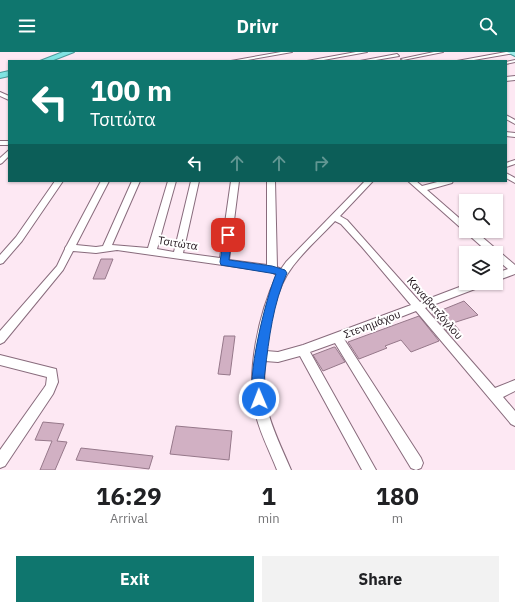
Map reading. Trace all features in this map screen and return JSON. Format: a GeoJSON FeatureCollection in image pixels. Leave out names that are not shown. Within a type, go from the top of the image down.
{"type":"FeatureCollection","features":[{"type":"Feature","properties":{"kind":"highway"},"geometry":{"type":"LineString","coordinates":[[47,60],[70,52]]}},
{"type":"Feature","properties":{"kind":"street"},"geometry":{"type":"LineString","coordinates":[[238,60],[266,54],[290,52]]}},
{"type":"Feature","properties":{"kind":"street"},"geometry":{"type":"LineString","coordinates":[[323,52],[335,60]]}},
{"type":"Feature","properties":{"kind":"street"},"geometry":{"type":"LineString","coordinates":[[314,60],[365,52]]}},
{"type":"Feature","properties":{"kind":"street"},"geometry":{"type":"LineString","coordinates":[[367,60],[402,52]]}},
{"type":"Feature","properties":{"kind":"street"},"geometry":{"type":"LineString","coordinates":[[394,54],[406,60],[441,52]]}},
{"type":"Feature","properties":{"kind":"street"},"geometry":{"type":"LineString","coordinates":[[466,60],[514,53]]}},
{"type":"Feature","properties":{"kind":"street"},"geometry":{"type":"LineString","coordinates":[[0,162],[8,153]]}},
{"type":"Feature","properties":{"kind":"street"},"geometry":{"type":"LineString","coordinates":[[0,261],[19,239],[58,182]]}},
{"type":"Feature","properties":{"kind":"street"},"geometry":{"type":"LineString","coordinates":[[0,339],[58,270],[104,182]]}},
{"type":"Feature","properties":{"kind":"street"},"geometry":{"type":"LineString","coordinates":[[107,247],[136,182]]}},
{"type":"Feature","properties":{"kind":"street"},"geometry":{"type":"LineString","coordinates":[[152,251],[172,182]]}},
{"type":"Feature","properties":{"kind":"street"},"geometry":{"type":"LineString","coordinates":[[178,255],[195,182]]}},
{"type":"Feature","properties":{"kind":"street"},"geometry":{"type":"LineString","coordinates":[[224,262],[235,182]]}},
{"type":"Feature","properties":{"kind":"street"},"geometry":{"type":"LineString","coordinates":[[272,182],[277,271],[261,356],[258,390],[260,408],[284,470]]}},
{"type":"Feature","properties":{"kind":"street"},"geometry":{"type":"LineString","coordinates":[[277,271],[334,217],[368,182]]}},
{"type":"Feature","properties":{"kind":"street"},"geometry":{"type":"LineString","coordinates":[[413,182],[459,222]]}},
{"type":"Feature","properties":{"kind":"street"},"geometry":{"type":"LineString","coordinates":[[421,189],[446,182]]}},
{"type":"Feature","properties":{"kind":"street","name":"Καναβατζόγλου"},"geometry":{"type":"LineString","coordinates":[[334,217],[344,222],[365,245],[515,420]]}},
{"type":"Feature","properties":{"kind":"street"},"geometry":{"type":"LineString","coordinates":[[478,238],[488,246]]}},
{"type":"Feature","properties":{"kind":"street","name":"Τσιτώτα"},"geometry":{"type":"LineString","coordinates":[[70,248],[96,250],[107,247],[117,247],[152,251],[277,271]]}},
{"type":"Feature","properties":{"kind":"street"},"geometry":{"type":"LineString","coordinates":[[503,259],[515,270],[503,274]]}},
{"type":"Feature","properties":{"kind":"street","name":"Στενημάχου"},"geometry":{"type":"LineString","coordinates":[[261,356],[278,356],[303,350],[461,290]]}},
{"type":"Feature","properties":{"kind":"street"},"geometry":{"type":"LineString","coordinates":[[337,337],[416,463]]}},
{"type":"Feature","properties":{"kind":"street"},"geometry":{"type":"LineString","coordinates":[[303,350],[369,470]]}},
{"type":"Feature","properties":{"kind":"street"},"geometry":{"type":"LineString","coordinates":[[0,360],[52,374],[53,378],[50,389],[0,461]]}},
{"type":"Feature","properties":{"kind":"street"},"geometry":{"type":"LineString","coordinates":[[494,395],[515,385]]}},
{"type":"Feature","properties":{"kind":"building"},"geometry":{"type":"Polygon","coordinates":[[[101,259],[113,259],[105,279],[93,279],[101,259]]]}},
{"type":"Feature","properties":{"kind":"building"},"geometry":{"type":"Polygon","coordinates":[[[464,301],[478,315],[453,323],[460,331],[450,334],[432,314],[464,301]]]}},
{"type":"Feature","properties":{"kind":"building"},"geometry":{"type":"Polygon","coordinates":[[[419,316],[439,341],[411,352],[401,340],[385,346],[387,348],[359,359],[348,342],[419,316]]]}},
{"type":"Feature","properties":{"kind":"building"},"geometry":{"type":"Polygon","coordinates":[[[224,336],[235,336],[230,375],[218,374],[224,336]]]}},
{"type":"Feature","properties":{"kind":"building"},"geometry":{"type":"Polygon","coordinates":[[[334,347],[345,362],[323,371],[313,355],[334,347]]]}},
{"type":"Feature","properties":{"kind":"building"},"geometry":{"type":"Polygon","coordinates":[[[43,422],[64,424],[57,441],[67,442],[55,470],[40,470],[52,441],[35,440],[43,422]]]}},
{"type":"Feature","properties":{"kind":"building"},"geometry":{"type":"Polygon","coordinates":[[[176,426],[232,431],[229,460],[170,454],[176,426]]]}},
{"type":"Feature","properties":{"kind":"building"},"geometry":{"type":"Polygon","coordinates":[[[81,448],[153,456],[149,469],[76,460],[81,448]]]}},
{"type":"Feature","properties":{"kind":"route"},"geometry":{"type":"LineString","coordinates":[[228,235],[224,262],[272,269],[282,273],[274,290],[268,314],[258,375],[259,399]]}}]}
